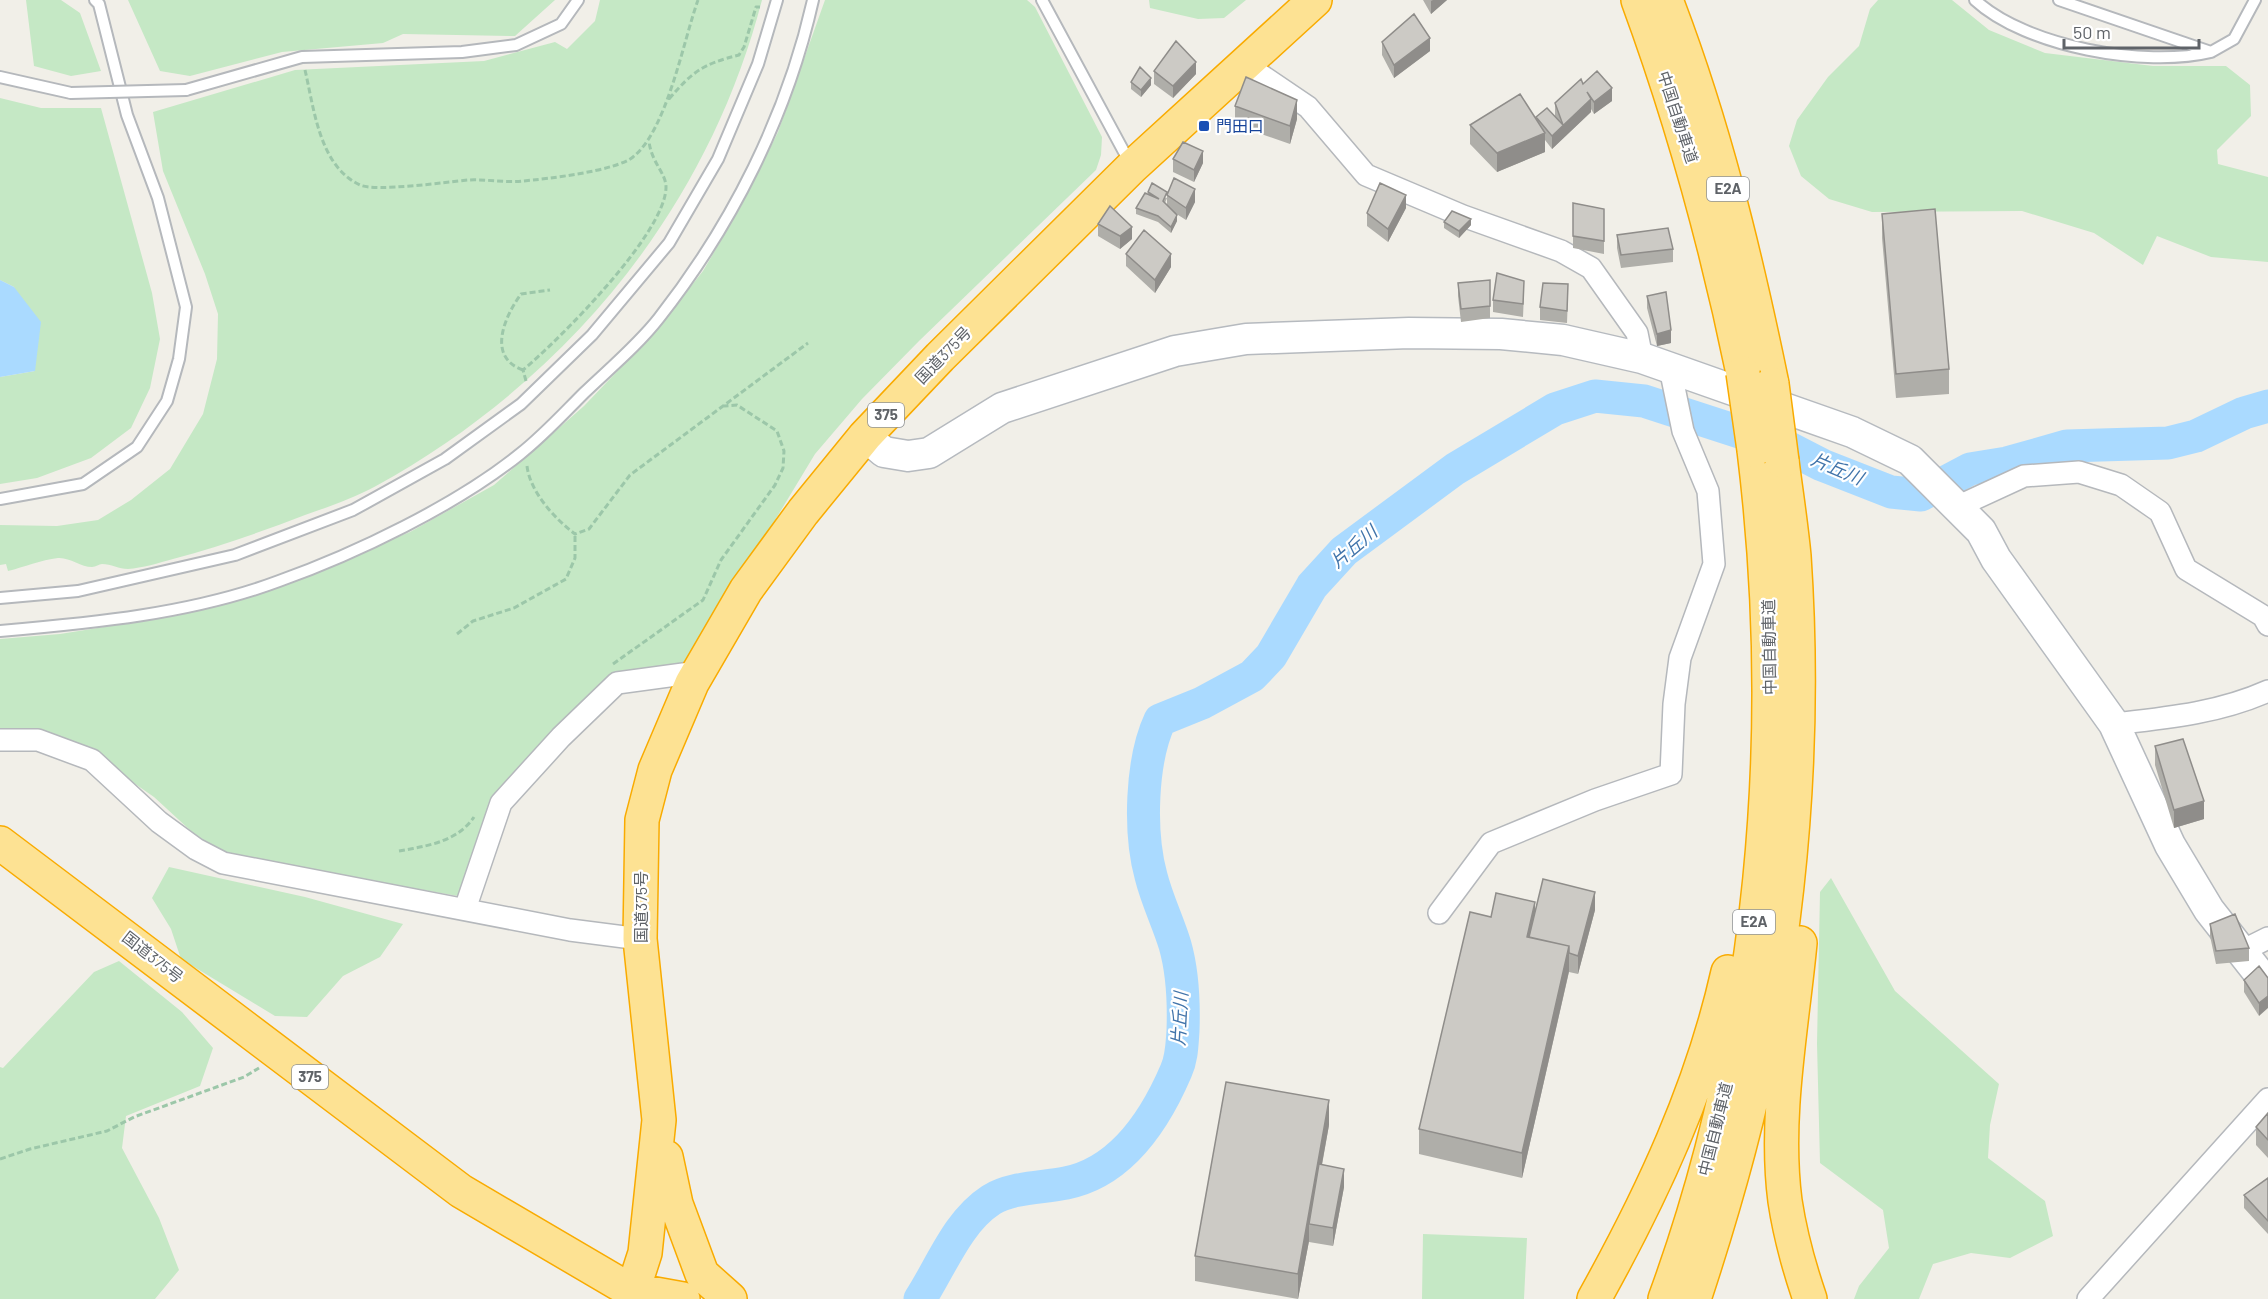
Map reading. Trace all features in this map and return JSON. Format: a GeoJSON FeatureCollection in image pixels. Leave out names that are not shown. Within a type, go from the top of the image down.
{"type":"FeatureCollection","features":[{"type":"Feature","properties":{"kind":"highway","name":"国道375号"},"geometry":{"type":"LineString","coordinates":[[0,843],[461,1191],[636,1296],[645,1253],[658,1120],[640,939],[642,820],[655,770],[698,672],[746,590],[803,512],[865,436],[940,357],[1132,167],[1315,0]]}},
{"type":"Feature","properties":{"kind":"highway","name":"中国自動車道"},"geometry":{"type":"LineString","coordinates":[[1638,0],[1662,65],[1703,196],[1720,261],[1758,378]]}},
{"type":"Feature","properties":{"kind":"highway","name":"中国自動車道"},"geometry":{"type":"LineString","coordinates":[[1666,0],[1689,59],[1732,202],[1768,456],[1794,555],[1797,664],[1796,759],[1779,944],[1764,1041],[1721,1216],[1694,1299]]}},
{"type":"Feature","properties":{"kind":"highway","name":"中国自動車道"},"geometry":{"type":"LineString","coordinates":[[1665,1299],[1697,1202],[1719,1119],[1751,950],[1768,765],[1770,659],[1764,535],[1768,456]]}},
{"type":"Feature","properties":{"kind":"highway"},"geometry":{"type":"LineString","coordinates":[[1594,1299],[1652,1188],[1696,1084],[1721,1000],[1733,949],[1749,854],[1758,769],[1764,535]]}},
{"type":"Feature","properties":{"kind":"highway"},"geometry":{"type":"LineString","coordinates":[[1794,555],[1802,642],[1805,854],[1801,940],[1783,1147],[1785,1200],[1795,1252],[1810,1299]]}},
{"type":"Feature","properties":{"kind":"highway"},"geometry":{"type":"LineString","coordinates":[[658,1120],[676,1204],[702,1274],[730,1299]]}},
{"type":"Feature","properties":{"kind":"highway"},"geometry":{"type":"LineString","coordinates":[[636,1296],[683,1299]]}},
{"type":"Feature","properties":{"kind":"street"},"geometry":{"type":"LineString","coordinates":[[1246,64],[1308,107],[1366,175],[1463,216],[1561,251],[1591,268],[1637,333],[1642,358]]}},
{"type":"Feature","properties":{"kind":"street"},"geometry":{"type":"LineString","coordinates":[[865,436],[884,452],[908,456],[929,453],[1002,408],[1175,351],[1246,339],[1337,334],[1501,334],[1563,340],[1642,358],[1852,432],[1910,460],[1959,506],[1981,531],[1996,559],[2114,724],[2170,845],[2209,910],[2268,986]]}},
{"type":"Feature","properties":{"kind":"street"},"geometry":{"type":"LineString","coordinates":[[1439,913],[1491,843],[1595,800],[1671,774],[1674,704],[1680,658],[1713,564],[1708,491],[1683,431],[1670,368]]}},
{"type":"Feature","properties":{"kind":"street"},"geometry":{"type":"LineString","coordinates":[[1959,506],[2024,476],[2079,472],[2121,485],[2160,512],[2186,569],[2263,616],[2268,625]]}},
{"type":"Feature","properties":{"kind":"street"},"geometry":{"type":"LineString","coordinates":[[465,909],[501,803],[561,737],[618,683],[698,672]]}},
{"type":"Feature","properties":{"kind":"street"},"geometry":{"type":"LineString","coordinates":[[2114,724],[2184,716],[2242,702],[2268,691]]}},
{"type":"Feature","properties":{"kind":"street"},"geometry":{"type":"LineString","coordinates":[[0,740],[38,740],[92,760],[159,822],[196,849],[223,863],[570,930],[640,939]]}},
{"type":"Feature","properties":{"kind":"street"},"geometry":{"type":"LineString","coordinates":[[2242,951],[2268,938]]}},
{"type":"Feature","properties":{"kind":"street"},"geometry":{"type":"LineString","coordinates":[[2088,1299],[2268,1099]]}},
{"type":"Feature","properties":{"kind":"lane"},"geometry":{"type":"LineString","coordinates":[[0,499],[83,484],[137,447],[166,401],[179,359],[186,307],[158,198],[127,115],[99,4],[95,0]]}},
{"type":"Feature","properties":{"kind":"lane"},"geometry":{"type":"LineString","coordinates":[[0,77],[71,93],[186,90],[302,57],[462,52],[516,45],[561,24],[578,0]]}},
{"type":"Feature","properties":{"kind":"lane"},"geometry":{"type":"LineString","coordinates":[[0,631],[68,625],[173,610],[278,582],[438,509],[525,449],[657,321],[732,211],[761,151],[790,79],[813,0]]}},
{"type":"Feature","properties":{"kind":"lane"},"geometry":{"type":"LineString","coordinates":[[1975,0],[1989,13],[2030,32],[2102,54],[2188,57],[2211,52],[2234,39],[2255,0]]}},
{"type":"Feature","properties":{"kind":"lane"},"geometry":{"type":"LineString","coordinates":[[2060,0],[2211,52]]}},
{"type":"Feature","properties":{"kind":"lane"},"geometry":{"type":"LineString","coordinates":[[0,598],[78,591],[235,555],[343,514],[445,459],[530,395],[592,335],[669,243],[718,159],[758,64],[776,2]]}},
{"type":"Feature","properties":{"kind":"lane"},"geometry":{"type":"LineString","coordinates":[[1047,3],[1132,167]]}},
{"type":"Feature","properties":{"kind":"path"},"geometry":{"type":"LineString","coordinates":[[302,57],[323,143],[342,172],[361,186],[473,180],[522,181],[609,168],[632,158],[649,139],[666,103],[698,0]]}},
{"type":"Feature","properties":{"kind":"path"},"geometry":{"type":"LineString","coordinates":[[666,103],[691,73],[739,55],[744,47],[756,7],[776,2]]}},
{"type":"Feature","properties":{"kind":"path"},"geometry":{"type":"LineString","coordinates":[[523,370],[553,346],[600,295],[658,216],[665,198],[666,178],[650,155],[649,139]]}},
{"type":"Feature","properties":{"kind":"path"},"geometry":{"type":"LineString","coordinates":[[523,370],[513,367],[503,357],[501,342],[508,312],[521,294],[550,290]]}},
{"type":"Feature","properties":{"kind":"path"},"geometry":{"type":"LineString","coordinates":[[575,534],[589,529],[630,475],[808,343]]}},
{"type":"Feature","properties":{"kind":"path"},"geometry":{"type":"LineString","coordinates":[[523,370],[530,395]]}},
{"type":"Feature","properties":{"kind":"path"},"geometry":{"type":"LineString","coordinates":[[607,669],[704,600],[721,560],[775,485],[783,468],[784,451],[777,431],[737,405],[724,406]]}},
{"type":"Feature","properties":{"kind":"path"},"geometry":{"type":"LineString","coordinates":[[525,449],[527,470],[536,489],[557,521],[575,534]]}},
{"type":"Feature","properties":{"kind":"path"},"geometry":{"type":"LineString","coordinates":[[457,634],[473,621],[513,608],[566,579],[575,558],[575,534]]}},
{"type":"Feature","properties":{"kind":"path"},"geometry":{"type":"LineString","coordinates":[[399,851],[440,844],[469,825],[476,816]]}},
{"type":"Feature","properties":{"kind":"path"},"geometry":{"type":"LineString","coordinates":[[0,1159],[30,1149],[107,1131],[134,1117],[244,1077],[281,1055]]}},
{"type":"Feature","properties":{"kind":"green space"},"geometry":{"type":"Polygon","coordinates":[[[26,0],[61,0],[80,13],[101,71],[71,76],[34,66],[26,0]]]}},
{"type":"Feature","properties":{"kind":"green space"},"geometry":{"type":"Polygon","coordinates":[[[128,0],[555,0],[515,36],[403,34],[383,43],[282,52],[190,76],[160,71],[128,0]]]}},
{"type":"Feature","properties":{"kind":"green space"},"geometry":{"type":"Polygon","coordinates":[[[600,0],[762,0],[737,77],[705,150],[666,219],[620,283],[567,342],[509,395],[445,444],[376,486],[341,502],[223,544],[139,568],[125,569],[102,564],[88,567],[58,558],[8,571],[6,564],[0,565],[0,525],[57,526],[98,520],[131,500],[170,469],[203,414],[217,359],[218,314],[205,274],[163,171],[153,112],[295,70],[484,61],[555,42],[567,49],[595,21],[600,0]]]}},
{"type":"Feature","properties":{"kind":"green space"},"geometry":{"type":"Polygon","coordinates":[[[825,0],[1027,0],[1035,7],[1102,137],[1101,155],[1096,170],[919,341],[862,399],[815,454],[685,669],[602,686],[483,844],[458,896],[216,854],[154,797],[76,743],[0,732],[0,639],[60,634],[173,616],[270,590],[410,532],[494,485],[584,406],[652,335],[703,271],[740,208],[778,132],[825,0]]]}},
{"type":"Feature","properties":{"kind":"green space"},"geometry":{"type":"Polygon","coordinates":[[[1149,0],[1246,0],[1224,18],[1198,19],[1150,8],[1149,0]]]}},
{"type":"Feature","properties":{"kind":"green space"},"geometry":{"type":"Polygon","coordinates":[[[1878,0],[1952,0],[1989,30],[2045,53],[2153,66],[2226,66],[2250,85],[2251,116],[2217,150],[2218,164],[2268,177],[2268,262],[2211,257],[2157,236],[2143,265],[2094,233],[2022,211],[1872,212],[1829,199],[1801,176],[1789,146],[1797,120],[1828,77],[1859,46],[1870,9],[1878,0]]]}},
{"type":"Feature","properties":{"kind":"green space"},"geometry":{"type":"Polygon","coordinates":[[[0,98],[41,108],[101,108],[152,293],[160,339],[150,388],[131,428],[91,458],[37,478],[0,484],[0,377],[35,371],[14,287],[0,280],[0,98]]]}},
{"type":"Feature","properties":{"kind":"green space"},"geometry":{"type":"Polygon","coordinates":[[[169,867],[305,897],[403,924],[380,957],[343,976],[307,1017],[275,1016],[181,959],[171,929],[152,898],[169,867]]]}},
{"type":"Feature","properties":{"kind":"green space"},"geometry":{"type":"Polygon","coordinates":[[[1831,878],[1895,991],[1999,1084],[1990,1125],[1988,1158],[2045,1201],[2053,1236],[2010,1258],[1971,1253],[1933,1264],[1919,1299],[1854,1299],[1859,1286],[1889,1248],[1883,1210],[1820,1163],[1817,1044],[1820,892],[1831,878]]]}},
{"type":"Feature","properties":{"kind":"green space"},"geometry":{"type":"Polygon","coordinates":[[[119,961],[182,1012],[213,1048],[200,1086],[126,1116],[122,1148],[159,1218],[179,1270],[155,1299],[0,1299],[0,1067],[3,1068],[94,972],[119,961]]]}},
{"type":"Feature","properties":{"kind":"green space"},"geometry":{"type":"Polygon","coordinates":[[[1423,1234],[1527,1238],[1524,1299],[1422,1299],[1423,1234]]]}},
{"type":"Feature","properties":{"kind":"water"},"geometry":{"type":"Polygon","coordinates":[[[0,280],[14,287],[41,322],[35,371],[0,377],[0,280]]]}},
{"type":"Feature","properties":{"kind":"building"},"geometry":{"type":"Polygon","coordinates":[[[1414,14],[1430,38],[1394,65],[1382,42],[1414,14]]]}},
{"type":"Feature","properties":{"kind":"building"},"geometry":{"type":"Polygon","coordinates":[[[1176,41],[1196,62],[1173,86],[1154,71],[1176,41]]]}},
{"type":"Feature","properties":{"kind":"building"},"geometry":{"type":"Polygon","coordinates":[[[1140,67],[1151,78],[1141,90],[1131,82],[1140,67]]]}},
{"type":"Feature","properties":{"kind":"building"},"geometry":{"type":"Polygon","coordinates":[[[1597,71],[1612,88],[1594,102],[1587,92],[1591,99],[1552,136],[1536,117],[1547,108],[1563,125],[1555,103],[1581,79],[1583,84],[1597,71]]]}},
{"type":"Feature","properties":{"kind":"building"},"geometry":{"type":"Polygon","coordinates":[[[1246,77],[1297,100],[1290,126],[1235,106],[1246,77]]]}},
{"type":"Feature","properties":{"kind":"building"},"geometry":{"type":"Polygon","coordinates":[[[1520,94],[1545,133],[1497,153],[1470,125],[1520,94]]]}},
{"type":"Feature","properties":{"kind":"building"},"geometry":{"type":"Polygon","coordinates":[[[1183,142],[1203,151],[1194,170],[1173,159],[1183,142]]]}},
{"type":"Feature","properties":{"kind":"building"},"geometry":{"type":"Polygon","coordinates":[[[1174,178],[1195,189],[1186,208],[1167,195],[1174,178]]]}},
{"type":"Feature","properties":{"kind":"building"},"geometry":{"type":"Polygon","coordinates":[[[1152,183],[1167,192],[1163,201],[1177,215],[1171,227],[1158,216],[1136,208],[1145,193],[1159,199],[1148,192],[1152,183]]]}},
{"type":"Feature","properties":{"kind":"building"},"geometry":{"type":"Polygon","coordinates":[[[1380,183],[1406,195],[1388,229],[1367,213],[1380,183]]]}},
{"type":"Feature","properties":{"kind":"building"},"geometry":{"type":"Polygon","coordinates":[[[1573,203],[1604,209],[1604,241],[1573,236],[1573,203]]]}},
{"type":"Feature","properties":{"kind":"building"},"geometry":{"type":"Polygon","coordinates":[[[1110,206],[1132,227],[1120,236],[1098,224],[1110,206]]]}},
{"type":"Feature","properties":{"kind":"building"},"geometry":{"type":"Polygon","coordinates":[[[1935,209],[1949,369],[1896,374],[1882,214],[1935,209]]]}},
{"type":"Feature","properties":{"kind":"building"},"geometry":{"type":"Polygon","coordinates":[[[1452,211],[1471,219],[1459,231],[1444,222],[1452,211]]]}},
{"type":"Feature","properties":{"kind":"building"},"geometry":{"type":"Polygon","coordinates":[[[1668,228],[1673,249],[1621,255],[1617,235],[1668,228]]]}},
{"type":"Feature","properties":{"kind":"building"},"geometry":{"type":"Polygon","coordinates":[[[1144,230],[1171,254],[1155,280],[1126,254],[1144,230]]]}},
{"type":"Feature","properties":{"kind":"building"},"geometry":{"type":"Polygon","coordinates":[[[1497,273],[1524,281],[1523,304],[1493,300],[1497,273]]]}},
{"type":"Feature","properties":{"kind":"building"},"geometry":{"type":"Polygon","coordinates":[[[1490,280],[1490,306],[1461,309],[1458,283],[1490,280]]]}},
{"type":"Feature","properties":{"kind":"building"},"geometry":{"type":"Polygon","coordinates":[[[1543,283],[1568,284],[1567,311],[1540,307],[1543,283]]]}},
{"type":"Feature","properties":{"kind":"building"},"geometry":{"type":"Polygon","coordinates":[[[1666,292],[1671,330],[1657,334],[1647,296],[1666,292]]]}},
{"type":"Feature","properties":{"kind":"building"},"geometry":{"type":"Polygon","coordinates":[[[2183,739],[2204,801],[2174,810],[2155,746],[2183,739]]]}},
{"type":"Feature","properties":{"kind":"building"},"geometry":{"type":"Polygon","coordinates":[[[1543,879],[1595,892],[1578,956],[1569,953],[1569,946],[1529,937],[1543,879]]]}},
{"type":"Feature","properties":{"kind":"building"},"geometry":{"type":"Polygon","coordinates":[[[1496,893],[1535,902],[1527,937],[1569,946],[1522,1153],[1419,1129],[1470,912],[1491,917],[1496,893]]]}},
{"type":"Feature","properties":{"kind":"building"},"geometry":{"type":"Polygon","coordinates":[[[2235,914],[2249,948],[2216,951],[2210,924],[2235,914]]]}},
{"type":"Feature","properties":{"kind":"building"},"geometry":{"type":"Polygon","coordinates":[[[2259,966],[2268,978],[2268,996],[2259,1003],[2244,980],[2259,966]]]}},
{"type":"Feature","properties":{"kind":"building"},"geometry":{"type":"Polygon","coordinates":[[[1226,1082],[1329,1100],[1298,1274],[1195,1256],[1226,1082]]]}},
{"type":"Feature","properties":{"kind":"building"},"geometry":{"type":"Polygon","coordinates":[[[2268,1113],[2268,1140],[2256,1127],[2268,1113]]]}},
{"type":"Feature","properties":{"kind":"building"},"geometry":{"type":"Polygon","coordinates":[[[1319,1164],[1344,1169],[1333,1228],[1309,1224],[1319,1164]]]}},
{"type":"Feature","properties":{"kind":"building"},"geometry":{"type":"Polygon","coordinates":[[[2268,1178],[2268,1221],[2244,1195],[2268,1178]]]}},
{"type":"Feature","properties":{"kind":"waterway","name":"片丘川"},"geometry":{"type":"LineString","coordinates":[[920,1299],[959,1233],[979,1209],[991,1200],[1008,1193],[1066,1183],[1086,1177],[1103,1168],[1134,1141],[1158,1108],[1176,1071],[1181,1056],[1183,1031],[1181,977],[1175,945],[1151,876],[1147,858],[1144,818],[1149,755],[1160,720],[1202,703],[1252,676],[1271,656],[1312,586],[1344,551],[1455,469],[1555,409],[1595,396],[1644,401],[1789,448],[1822,465],[1891,492],[1921,495],[1970,469],[2007,463],[2067,446],[2168,443],[2196,436],[2244,413],[2268,406]]}},
{"type":"Feature","properties":{"kind":"place","name":"門田口"},"geometry":{"type":"Point","coordinates":[1204,126]}}]}
